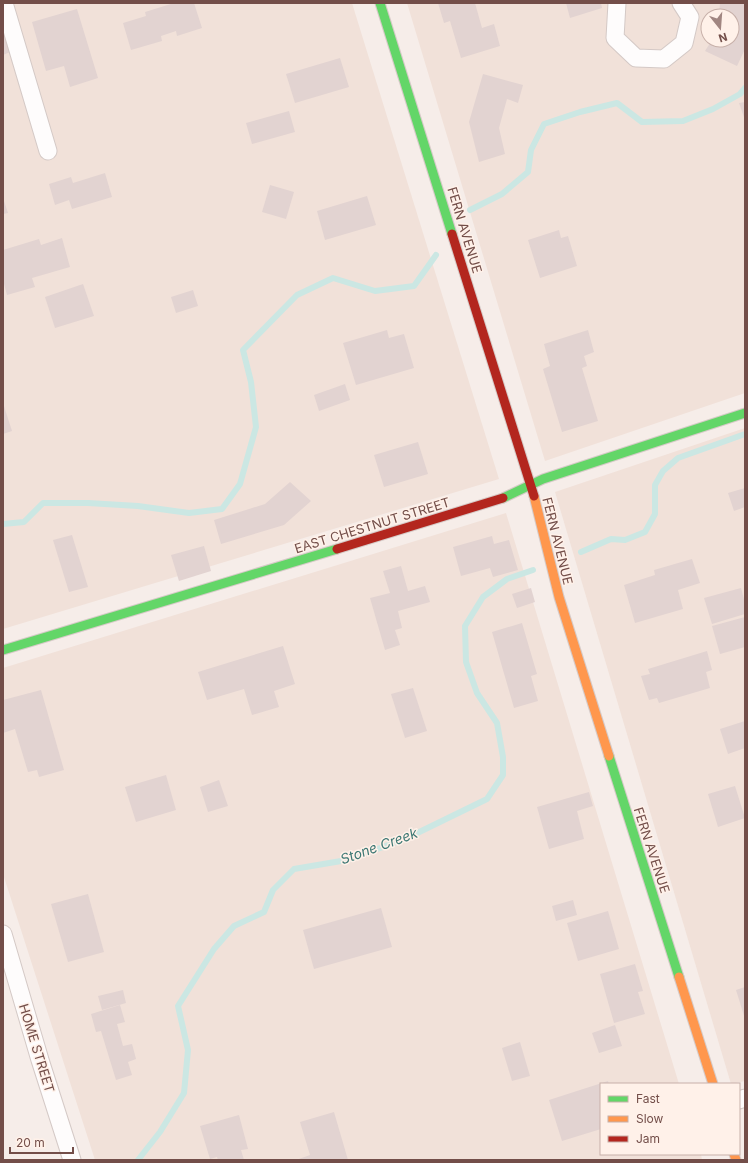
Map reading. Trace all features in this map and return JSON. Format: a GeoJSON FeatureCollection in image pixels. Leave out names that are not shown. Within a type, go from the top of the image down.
{"type":"FeatureCollection","features":[{"type":"Feature","properties":{"kind":"main road","name":"FERN AVENUE"},"geometry":{"type":"LineString","coordinates":[[380,3],[531,484],[559,597],[713,1083]]}},
{"type":"Feature","properties":{"kind":"main road","name":"EAST CHESTNUT STREET"},"geometry":{"type":"LineString","coordinates":[[3,650],[502,499],[543,478],[745,412]]}},
{"type":"Feature","properties":{"kind":"street"},"geometry":{"type":"LineString","coordinates":[[4,3],[48,151]]}},
{"type":"Feature","properties":{"kind":"street"},"geometry":{"type":"LineString","coordinates":[[617,3],[615,38],[636,58],[664,59],[684,43],[690,17],[681,3]]}},
{"type":"Feature","properties":{"kind":"street","name":"HOME STREET"},"geometry":{"type":"LineString","coordinates":[[3,934],[40,1060],[72,1160]]}},
{"type":"Feature","properties":{"kind":"shaded area"},"geometry":{"type":"Polygon","coordinates":[[[14,3],[352,3],[499,479],[3,629],[3,6],[14,3]]]}},
{"type":"Feature","properties":{"kind":"shaded area"},"geometry":{"type":"Polygon","coordinates":[[[407,3],[745,3],[745,393],[545,461],[407,3]]]}},
{"type":"Feature","properties":{"kind":"shaded area"},"geometry":{"type":"Polygon","coordinates":[[[745,428],[745,1081],[731,1083],[555,492],[745,428]]]}},
{"type":"Feature","properties":{"kind":"shaded area"},"geometry":{"type":"Polygon","coordinates":[[[506,513],[679,1083],[600,1083],[600,1155],[701,1155],[702,1160],[95,1160],[3,874],[3,668],[506,513]]]}},
{"type":"Feature","properties":{"kind":"building"},"geometry":{"type":"Polygon","coordinates":[[[174,3],[194,3],[202,28],[177,36],[176,31],[161,36],[162,41],[131,50],[123,23],[146,16],[145,12],[174,3]]]}},
{"type":"Feature","properties":{"kind":"building"},"geometry":{"type":"Polygon","coordinates":[[[438,3],[475,3],[482,28],[494,24],[500,46],[461,58],[450,21],[444,23],[438,3]]]}},
{"type":"Feature","properties":{"kind":"building"},"geometry":{"type":"Polygon","coordinates":[[[566,3],[601,3],[602,8],[570,18],[566,3]]]}},
{"type":"Feature","properties":{"kind":"building"},"geometry":{"type":"Polygon","coordinates":[[[720,3],[745,3],[745,49],[737,66],[705,51],[707,48],[740,48],[740,8],[720,8],[720,3]]]}},
{"type":"Feature","properties":{"kind":"building"},"geometry":{"type":"Polygon","coordinates":[[[77,9],[98,78],[70,87],[64,66],[46,71],[32,22],[77,9]]]}},
{"type":"Feature","properties":{"kind":"building"},"geometry":{"type":"Polygon","coordinates":[[[4,33],[10,52],[3,55],[3,34],[4,33]]]}},
{"type":"Feature","properties":{"kind":"building"},"geometry":{"type":"Polygon","coordinates":[[[340,58],[349,87],[295,103],[286,74],[340,58]]]}},
{"type":"Feature","properties":{"kind":"building"},"geometry":{"type":"Polygon","coordinates":[[[483,74],[523,85],[518,103],[507,99],[499,128],[505,154],[479,162],[469,122],[483,74]]]}},
{"type":"Feature","properties":{"kind":"building"},"geometry":{"type":"Polygon","coordinates":[[[745,102],[745,120],[739,103],[745,102]]]}},
{"type":"Feature","properties":{"kind":"building"},"geometry":{"type":"Polygon","coordinates":[[[289,111],[295,132],[252,144],[246,123],[289,111]]]}},
{"type":"Feature","properties":{"kind":"building"},"geometry":{"type":"Polygon","coordinates":[[[105,173],[112,197],[72,209],[69,200],[55,205],[49,184],[71,177],[73,183],[105,173]]]}},
{"type":"Feature","properties":{"kind":"building"},"geometry":{"type":"Polygon","coordinates":[[[270,185],[294,192],[286,219],[262,212],[270,185]]]}},
{"type":"Feature","properties":{"kind":"building"},"geometry":{"type":"Polygon","coordinates":[[[367,196],[376,225],[325,240],[317,211],[367,196]]]}},
{"type":"Feature","properties":{"kind":"building"},"geometry":{"type":"Polygon","coordinates":[[[3,198],[8,213],[3,214],[3,198]]]}},
{"type":"Feature","properties":{"kind":"building"},"geometry":{"type":"Polygon","coordinates":[[[559,230],[561,238],[568,236],[577,266],[540,278],[528,240],[559,230]]]}},
{"type":"Feature","properties":{"kind":"building"},"geometry":{"type":"Polygon","coordinates":[[[62,238],[70,267],[32,278],[35,287],[7,295],[3,280],[3,250],[39,239],[41,245],[62,238]]]}},
{"type":"Feature","properties":{"kind":"building"},"geometry":{"type":"Polygon","coordinates":[[[83,284],[94,316],[55,328],[45,297],[83,284]]]}},
{"type":"Feature","properties":{"kind":"building"},"geometry":{"type":"Polygon","coordinates":[[[193,290],[198,306],[176,313],[171,297],[193,290]]]}},
{"type":"Feature","properties":{"kind":"building"},"geometry":{"type":"Polygon","coordinates":[[[387,330],[389,338],[404,334],[414,368],[356,385],[343,343],[387,330]]]}},
{"type":"Feature","properties":{"kind":"building"},"geometry":{"type":"Polygon","coordinates":[[[588,330],[594,352],[584,356],[587,366],[582,368],[598,421],[562,432],[543,369],[550,366],[544,344],[588,330]]]}},
{"type":"Feature","properties":{"kind":"building"},"geometry":{"type":"Polygon","coordinates":[[[345,384],[350,400],[319,411],[314,395],[345,384]]]}},
{"type":"Feature","properties":{"kind":"building"},"geometry":{"type":"Polygon","coordinates":[[[3,403],[12,431],[3,434],[3,403]]]}},
{"type":"Feature","properties":{"kind":"building"},"geometry":{"type":"Polygon","coordinates":[[[418,442],[428,474],[384,487],[374,455],[418,442]]]}},
{"type":"Feature","properties":{"kind":"building"},"geometry":{"type":"Polygon","coordinates":[[[290,482],[311,501],[284,525],[221,544],[214,520],[265,504],[290,482]]]}},
{"type":"Feature","properties":{"kind":"building"},"geometry":{"type":"Polygon","coordinates":[[[745,488],[745,507],[734,511],[728,493],[745,488]]]}},
{"type":"Feature","properties":{"kind":"building"},"geometry":{"type":"Polygon","coordinates":[[[72,535],[88,587],[69,592],[53,540],[72,535]]]}},
{"type":"Feature","properties":{"kind":"building"},"geometry":{"type":"Polygon","coordinates":[[[492,536],[494,544],[509,540],[518,570],[493,577],[490,568],[461,576],[453,547],[492,536]]]}},
{"type":"Feature","properties":{"kind":"building"},"geometry":{"type":"Polygon","coordinates":[[[204,546],[211,571],[179,581],[171,555],[204,546]]]}},
{"type":"Feature","properties":{"kind":"building"},"geometry":{"type":"Polygon","coordinates":[[[692,559],[700,583],[678,590],[683,609],[635,623],[624,585],[655,575],[654,570],[692,559]]]}},
{"type":"Feature","properties":{"kind":"building"},"geometry":{"type":"Polygon","coordinates":[[[401,566],[408,591],[425,586],[430,602],[398,611],[402,628],[395,630],[400,645],[385,650],[370,598],[390,593],[383,571],[401,566]]]}},
{"type":"Feature","properties":{"kind":"building"},"geometry":{"type":"Polygon","coordinates":[[[531,588],[535,602],[517,608],[512,594],[531,588]]]}},
{"type":"Feature","properties":{"kind":"building"},"geometry":{"type":"Polygon","coordinates":[[[741,588],[745,603],[745,614],[712,624],[704,598],[741,588]]]}},
{"type":"Feature","properties":{"kind":"building"},"geometry":{"type":"Polygon","coordinates":[[[745,617],[745,647],[720,654],[712,626],[745,617]]]}},
{"type":"Feature","properties":{"kind":"building"},"geometry":{"type":"Polygon","coordinates":[[[522,623],[537,674],[531,676],[538,701],[514,708],[492,632],[522,623]]]}},
{"type":"Feature","properties":{"kind":"building"},"geometry":{"type":"Polygon","coordinates":[[[283,646],[295,684],[274,691],[279,707],[252,715],[244,689],[207,700],[198,672],[283,646]]]}},
{"type":"Feature","properties":{"kind":"building"},"geometry":{"type":"Polygon","coordinates":[[[707,651],[712,670],[706,672],[710,688],[659,703],[657,698],[649,700],[641,676],[650,674],[648,669],[707,651]]]}},
{"type":"Feature","properties":{"kind":"building"},"geometry":{"type":"Polygon","coordinates":[[[413,688],[427,731],[405,738],[391,694],[413,688]]]}},
{"type":"Feature","properties":{"kind":"building"},"geometry":{"type":"Polygon","coordinates":[[[41,690],[64,770],[39,777],[37,770],[28,772],[15,729],[3,733],[3,700],[41,690]]]}},
{"type":"Feature","properties":{"kind":"building"},"geometry":{"type":"Polygon","coordinates":[[[745,721],[745,748],[728,754],[720,729],[745,721]]]}},
{"type":"Feature","properties":{"kind":"building"},"geometry":{"type":"Polygon","coordinates":[[[166,775],[176,810],[136,822],[125,787],[166,775]]]}},
{"type":"Feature","properties":{"kind":"building"},"geometry":{"type":"Polygon","coordinates":[[[219,780],[228,806],[208,812],[200,787],[219,780]]]}},
{"type":"Feature","properties":{"kind":"building"},"geometry":{"type":"Polygon","coordinates":[[[735,786],[745,818],[718,827],[708,794],[735,786]]]}},
{"type":"Feature","properties":{"kind":"building"},"geometry":{"type":"Polygon","coordinates":[[[589,792],[593,806],[577,811],[584,839],[549,849],[537,807],[589,792]]]}},
{"type":"Feature","properties":{"kind":"building"},"geometry":{"type":"Polygon","coordinates":[[[88,894],[104,952],[68,962],[51,904],[88,894]]]}},
{"type":"Feature","properties":{"kind":"building"},"geometry":{"type":"Polygon","coordinates":[[[573,900],[577,915],[556,921],[552,906],[573,900]]]}},
{"type":"Feature","properties":{"kind":"building"},"geometry":{"type":"Polygon","coordinates":[[[381,908],[392,947],[314,969],[303,930],[381,908]]]}},
{"type":"Feature","properties":{"kind":"building"},"geometry":{"type":"Polygon","coordinates":[[[608,911],[619,949],[578,961],[567,923],[608,911]]]}},
{"type":"Feature","properties":{"kind":"building"},"geometry":{"type":"Polygon","coordinates":[[[635,964],[643,991],[638,992],[645,1014],[614,1023],[600,974],[635,964]]]}},
{"type":"Feature","properties":{"kind":"building"},"geometry":{"type":"Polygon","coordinates":[[[745,987],[745,1019],[736,990],[745,987]]]}},
{"type":"Feature","properties":{"kind":"building"},"geometry":{"type":"Polygon","coordinates":[[[123,990],[126,1003],[102,1010],[98,996],[123,990]]]}},
{"type":"Feature","properties":{"kind":"building"},"geometry":{"type":"Polygon","coordinates":[[[120,1005],[125,1022],[117,1024],[123,1046],[132,1044],[136,1059],[128,1062],[132,1075],[116,1080],[101,1031],[96,1032],[91,1014],[120,1005]]]}},
{"type":"Feature","properties":{"kind":"building"},"geometry":{"type":"Polygon","coordinates":[[[615,1025],[622,1046],[599,1053],[592,1033],[615,1025]]]}},
{"type":"Feature","properties":{"kind":"building"},"geometry":{"type":"Polygon","coordinates":[[[520,1042],[530,1076],[512,1081],[502,1048],[520,1042]]]}},
{"type":"Feature","properties":{"kind":"building"},"geometry":{"type":"Polygon","coordinates":[[[600,1084],[600,1129],[562,1141],[549,1100],[600,1084]]]}},
{"type":"Feature","properties":{"kind":"building"},"geometry":{"type":"Polygon","coordinates":[[[334,1112],[348,1160],[296,1160],[310,1155],[300,1122],[334,1112]]]}},
{"type":"Feature","properties":{"kind":"building"},"geometry":{"type":"Polygon","coordinates":[[[239,1115],[248,1149],[241,1150],[244,1160],[218,1160],[217,1157],[210,1159],[200,1126],[239,1115]]]}},
{"type":"Feature","properties":{"kind":"waterway"},"geometry":{"type":"LineString","coordinates":[[470,210],[502,194],[528,172],[531,150],[544,124],[580,112],[617,103],[642,122],[683,121],[713,109],[740,94],[745,88]]}},
{"type":"Feature","properties":{"kind":"waterway"},"geometry":{"type":"LineString","coordinates":[[3,524],[24,522],[43,503],[88,503],[138,506],[189,513],[222,509],[240,484],[256,427],[251,382],[243,350],[297,295],[333,278],[375,291],[414,286],[436,255]]}},
{"type":"Feature","properties":{"kind":"waterway","name":"Stone Creek"},"geometry":{"type":"LineString","coordinates":[[581,552],[611,539],[625,540],[645,532],[655,514],[655,485],[663,471],[678,458],[745,434]]}},
{"type":"Feature","properties":{"kind":"waterway","name":"Stone Creek"},"geometry":{"type":"LineString","coordinates":[[138,1160],[160,1132],[184,1093],[188,1050],[178,1006],[214,949],[234,926],[264,912],[273,890],[294,869],[347,860],[405,839],[487,799],[503,775],[503,757],[497,723],[477,693],[466,662],[465,626],[483,597],[507,579],[533,570]]}},
{"type":"Feature","properties":{"kind":"traffic: fast"},"geometry":{"type":"LineString","coordinates":[[380,3],[452,234]]}},
{"type":"Feature","properties":{"kind":"traffic: fast"},"geometry":{"type":"LineString","coordinates":[[503,498],[543,479],[745,413]]}},
{"type":"Feature","properties":{"kind":"traffic: fast"},"geometry":{"type":"LineString","coordinates":[[3,650],[337,549]]}},
{"type":"Feature","properties":{"kind":"traffic: fast"},"geometry":{"type":"LineString","coordinates":[[609,756],[679,977]]}},
{"type":"Feature","properties":{"kind":"traffic: slow"},"geometry":{"type":"LineString","coordinates":[[534,496],[559,597],[609,756]]}},
{"type":"Feature","properties":{"kind":"traffic: slow"},"geometry":{"type":"LineString","coordinates":[[679,977],[713,1083]]}},
{"type":"Feature","properties":{"kind":"traffic: slow"},"geometry":{"type":"LineString","coordinates":[[734,1155],[736,1160]]}},
{"type":"Feature","properties":{"kind":"traffic: jam"},"geometry":{"type":"LineString","coordinates":[[452,234],[534,496]]}},
{"type":"Feature","properties":{"kind":"traffic: jam"},"geometry":{"type":"LineString","coordinates":[[337,549],[503,498]]}}]}
